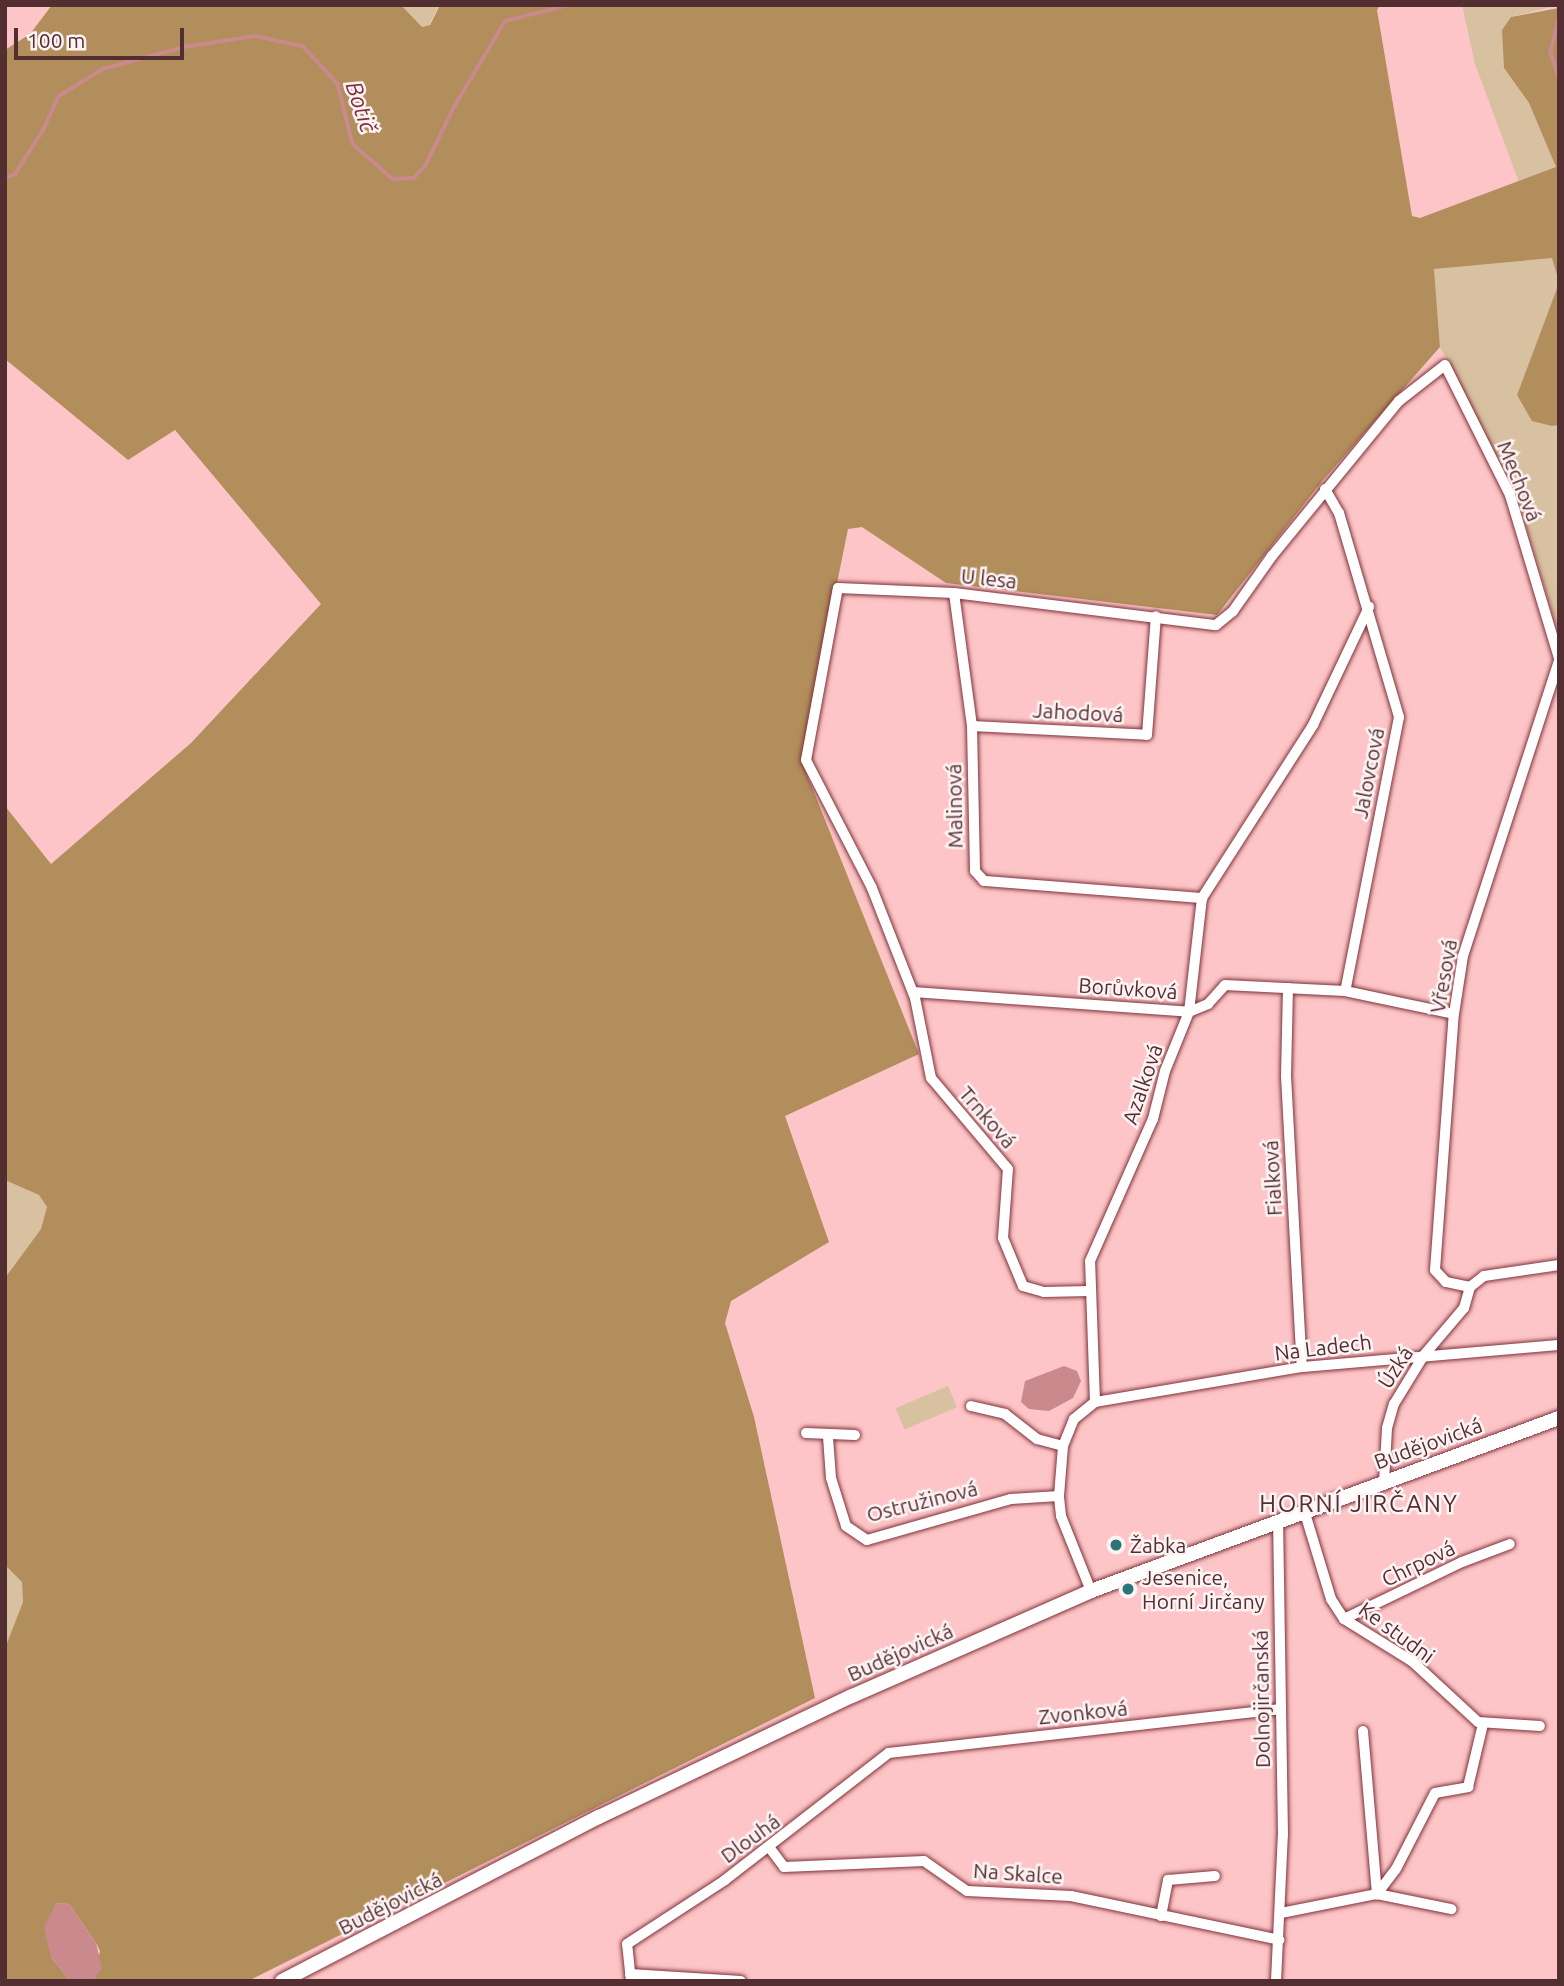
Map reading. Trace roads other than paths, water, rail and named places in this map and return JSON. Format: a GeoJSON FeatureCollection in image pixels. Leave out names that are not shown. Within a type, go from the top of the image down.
{"type":"FeatureCollection","features":[{"type":"Feature","properties":{"kind":"main road","name":"Budějovická"},"geometry":{"type":"LineString","coordinates":[[282,1981],[599,1817],[852,1696],[1091,1591],[1304,1510],[1559,1418]]}},
{"type":"Feature","properties":{"kind":"street","name":"U lesa"},"geometry":{"type":"LineString","coordinates":[[913,992],[872,888],[806,760],[838,588],[954,593],[1216,625],[1233,611],[1325,489],[1399,401],[1445,365]]}},
{"type":"Feature","properties":{"kind":"street","name":"Mechová"},"geometry":{"type":"LineString","coordinates":[[1445,365],[1510,495],[1559,659]]}},
{"type":"Feature","properties":{"kind":"street","name":"Jalovcová"},"geometry":{"type":"LineString","coordinates":[[1325,489],[1339,513],[1369,607],[1399,717],[1345,990]]}},
{"type":"Feature","properties":{"kind":"street","name":"Malinová"},"geometry":{"type":"LineString","coordinates":[[954,593],[972,726],[975,870],[984,881],[1202,898]]}},
{"type":"Feature","properties":{"kind":"street","name":"Azalková"},"geometry":{"type":"LineString","coordinates":[[1094,1402],[1090,1261],[1153,1119],[1165,1072],[1189,1012],[1202,898],[1313,724],[1369,607]]}},
{"type":"Feature","properties":{"kind":"street","name":"Jahodová"},"geometry":{"type":"LineString","coordinates":[[972,726],[1147,735],[1156,616]]}},
{"type":"Feature","properties":{"kind":"street","name":"Vřesová"},"geometry":{"type":"LineString","coordinates":[[1471,1287],[1446,1282],[1434,1270],[1454,1014],[1463,957],[1559,659]]}},
{"type":"Feature","properties":{"kind":"street","name":"Borůvková"},"geometry":{"type":"LineString","coordinates":[[913,992],[1189,1012],[1208,1004],[1225,985],[1345,990],[1454,1014]]}},
{"type":"Feature","properties":{"kind":"street","name":"Fialková"},"geometry":{"type":"LineString","coordinates":[[1288,988],[1286,1076],[1302,1367]]}},
{"type":"Feature","properties":{"kind":"street","name":"Trnková"},"geometry":{"type":"LineString","coordinates":[[913,992],[931,1077],[1008,1169],[1003,1238],[1023,1286],[1044,1292],[1089,1291]]}},
{"type":"Feature","properties":{"kind":"street"},"geometry":{"type":"LineString","coordinates":[[1471,1287],[1484,1276],[1559,1265]]}},
{"type":"Feature","properties":{"kind":"street","name":"Úzká"},"geometry":{"type":"LineString","coordinates":[[1384,1482],[1387,1427],[1394,1404],[1424,1355],[1464,1308],[1471,1287]]}},
{"type":"Feature","properties":{"kind":"street","name":"Na Ladech"},"geometry":{"type":"LineString","coordinates":[[1094,1402],[1302,1367],[1559,1345]]}},
{"type":"Feature","properties":{"kind":"street"},"geometry":{"type":"LineString","coordinates":[[1091,1591],[1061,1516],[1059,1496],[1063,1446],[1074,1419],[1094,1402]]}},
{"type":"Feature","properties":{"kind":"street"},"geometry":{"type":"LineString","coordinates":[[971,1406],[1005,1415],[1037,1439],[1063,1446]]}},
{"type":"Feature","properties":{"kind":"street"},"geometry":{"type":"LineString","coordinates":[[806,1433],[828,1437],[855,1435]]}},
{"type":"Feature","properties":{"kind":"street","name":"Ostružinová"},"geometry":{"type":"LineString","coordinates":[[828,1437],[831,1478],[846,1526],[867,1540],[1010,1499],[1059,1496]]}},
{"type":"Feature","properties":{"kind":"street","name":"Ke studni"},"geometry":{"type":"LineString","coordinates":[[1304,1510],[1331,1599],[1344,1619],[1413,1662],[1457,1706],[1483,1724]]}},
{"type":"Feature","properties":{"kind":"street","name":"Dolnojirčanská"},"geometry":{"type":"LineString","coordinates":[[1276,1981],[1283,1835],[1278,1521]]}},
{"type":"Feature","properties":{"kind":"street","name":"Chrpová"},"geometry":{"type":"LineString","coordinates":[[1344,1619],[1462,1562],[1510,1544]]}},
{"type":"Feature","properties":{"kind":"street","name":"Zvonková"},"geometry":{"type":"LineString","coordinates":[[889,1753],[1280,1709]]}},
{"type":"Feature","properties":{"kind":"street"},"geometry":{"type":"LineString","coordinates":[[1377,1894],[1396,1869],[1435,1793],[1468,1787],[1483,1724],[1541,1726]]}},
{"type":"Feature","properties":{"kind":"street"},"geometry":{"type":"LineString","coordinates":[[1363,1731],[1377,1894]]}},
{"type":"Feature","properties":{"kind":"street","name":"Dlouhá"},"geometry":{"type":"LineString","coordinates":[[631,1978],[626,1944],[676,1915],[769,1847],[889,1753]]}},
{"type":"Feature","properties":{"kind":"street","name":"Na Skalce"},"geometry":{"type":"LineString","coordinates":[[769,1847],[783,1867],[924,1861],[967,1891],[1071,1896],[1279,1940]]}},
{"type":"Feature","properties":{"kind":"street"},"geometry":{"type":"LineString","coordinates":[[1161,1916],[1168,1880],[1215,1876]]}},
{"type":"Feature","properties":{"kind":"street"},"geometry":{"type":"LineString","coordinates":[[1281,1913],[1377,1894],[1451,1909]]}},
{"type":"Feature","properties":{"kind":"street"},"geometry":{"type":"LineString","coordinates":[[631,1978],[741,1981]]}},
{"type":"Feature","properties":{"kind":"waterway","name":"Botič"},"geometry":{"type":"LineString","coordinates":[[5,178],[15,174],[42,132],[59,96],[103,69],[184,47],[255,36],[303,46],[338,84],[353,144],[393,179],[414,178],[425,166],[454,107],[505,21],[569,5]]}},
{"type":"Feature","properties":{"kind":"waterway"},"geometry":{"type":"LineString","coordinates":[[1559,19],[1551,52],[1559,79]]}},
{"type":"Feature","properties":{"kind":"place","name":"Žabka"},"geometry":{"type":"Point","coordinates":[1116,1545]}},
{"type":"Feature","properties":{"kind":"place","name":"Jesenice, Horní Jirčany"},"geometry":{"type":"Point","coordinates":[1128,1589]}},
{"type":"Feature","properties":{"kind":"district","name":"HORNÍ JIRČANY"},"geometry":{"type":"Point","coordinates":[1359,1504]}}]}
